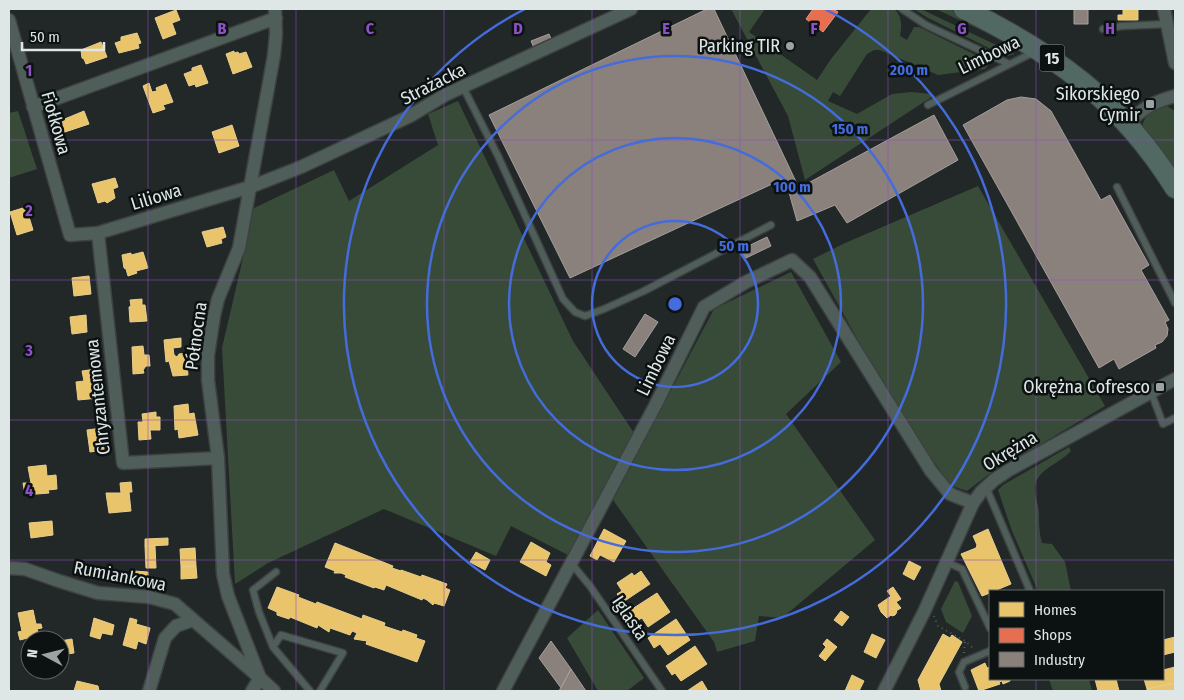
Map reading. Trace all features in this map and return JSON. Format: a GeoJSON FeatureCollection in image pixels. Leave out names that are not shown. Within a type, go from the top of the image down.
{"type":"FeatureCollection","features":[{"type":"Feature","properties":{"kind":"main road","name":"15"},"geometry":{"type":"LineString","coordinates":[[964,9],[997,25],[1039,50],[1076,76],[1103,99],[1127,124],[1147,148],[1175,188]]}},
{"type":"Feature","properties":{"kind":"street","name":"Strażacka"},"geometry":{"type":"LineString","coordinates":[[250,187],[301,167],[398,122],[463,87],[631,9]]}},
{"type":"Feature","properties":{"kind":"street"},"geometry":{"type":"LineString","coordinates":[[1164,9],[1175,63]]}},
{"type":"Feature","properties":{"kind":"street"},"geometry":{"type":"LineString","coordinates":[[34,107],[276,13]]}},
{"type":"Feature","properties":{"kind":"street","name":"Północna"},"geometry":{"type":"LineString","coordinates":[[274,691],[260,678],[228,596],[224,574],[218,458],[208,380],[208,355],[218,299],[239,248],[274,56],[276,13]]}},
{"type":"Feature","properties":{"kind":"street","name":"Fiołkowa"},"geometry":{"type":"LineString","coordinates":[[9,20],[70,235]]}},
{"type":"Feature","properties":{"kind":"street"},"geometry":{"type":"LineString","coordinates":[[1127,124],[1150,104],[1175,96]]}},
{"type":"Feature","properties":{"kind":"street","name":"Liliowa"},"geometry":{"type":"LineString","coordinates":[[70,235],[98,233],[250,187]]}},
{"type":"Feature","properties":{"kind":"street","name":"Chryzantemowa"},"geometry":{"type":"LineString","coordinates":[[98,233],[123,464],[218,458]]}},
{"type":"Feature","properties":{"kind":"street","name":"Limbowa"},"geometry":{"type":"LineString","coordinates":[[502,691],[656,404],[704,307],[746,282],[792,260],[810,277],[930,471],[950,494],[973,503]]}},
{"type":"Feature","properties":{"kind":"street","name":"Okrężna"},"geometry":{"type":"LineString","coordinates":[[884,691],[924,612],[973,503],[986,487],[1009,470],[1175,379]]}},
{"type":"Feature","properties":{"kind":"street","name":"Rumiankowa"},"geometry":{"type":"LineString","coordinates":[[9,568],[25,569],[98,592],[148,597],[175,604],[260,678]]}},
{"type":"Feature","properties":{"kind":"street"},"geometry":{"type":"LineString","coordinates":[[149,691],[165,638],[176,626],[193,620]]}},
{"type":"Feature","properties":{"kind":"street"},"geometry":{"type":"LineString","coordinates":[[252,691],[260,678]]}},
{"type":"Feature","properties":{"kind":"lane"},"geometry":{"type":"LineString","coordinates":[[902,9],[926,25],[1009,64]]}},
{"type":"Feature","properties":{"kind":"lane"},"geometry":{"type":"LineString","coordinates":[[1103,29],[1122,26],[1168,24]]}},
{"type":"Feature","properties":{"kind":"lane","name":"Limbowa"},"geometry":{"type":"LineString","coordinates":[[928,105],[1039,50]]}},
{"type":"Feature","properties":{"kind":"lane"},"geometry":{"type":"LineString","coordinates":[[463,87],[498,156],[563,298],[575,312],[585,316],[604,309],[644,291],[771,225]]}},
{"type":"Feature","properties":{"kind":"lane"},"geometry":{"type":"LineString","coordinates":[[1117,187],[1175,303]]}},
{"type":"Feature","properties":{"kind":"lane"},"geometry":{"type":"LineString","coordinates":[[1151,392],[1163,424],[1175,418]]}},
{"type":"Feature","properties":{"kind":"lane"},"geometry":{"type":"LineString","coordinates":[[986,487],[1030,590]]}},
{"type":"Feature","properties":{"kind":"lane"},"geometry":{"type":"LineString","coordinates":[[946,562],[962,569],[989,626]]}},
{"type":"Feature","properties":{"kind":"lane","name":"Iglasta"},"geometry":{"type":"LineString","coordinates":[[571,563],[590,586],[662,691]]}},
{"type":"Feature","properties":{"kind":"lane"},"geometry":{"type":"LineString","coordinates":[[273,647],[281,635],[343,653],[320,691],[310,691],[273,647],[253,590],[276,572]]}},
{"type":"Feature","properties":{"kind":"lane"},"geometry":{"type":"LineString","coordinates":[[965,687],[959,672],[966,662],[989,652]]}},
{"type":"Feature","properties":{"kind":"path"},"geometry":{"type":"LineString","coordinates":[[932,612],[938,626],[965,641],[978,656]]}},
{"type":"Feature","properties":{"kind":"path"},"geometry":{"type":"LineString","coordinates":[[965,641],[964,657],[966,662]]}},
{"type":"Feature","properties":{"kind":"green space"},"geometry":{"type":"Polygon","coordinates":[[[731,9],[765,9],[749,32],[817,80],[831,59],[871,9],[895,9],[901,22],[900,36],[907,40],[914,27],[919,27],[988,61],[989,64],[985,69],[938,75],[880,50],[874,50],[867,54],[840,96],[833,92],[828,101],[857,114],[892,94],[911,92],[932,94],[933,96],[805,180],[788,116],[731,9]]]}},
{"type":"Feature","properties":{"kind":"green space"},"geometry":{"type":"Polygon","coordinates":[[[914,9],[921,9],[1015,54],[1008,56],[999,53],[928,18],[914,9]]]}},
{"type":"Feature","properties":{"kind":"green space"},"geometry":{"type":"Polygon","coordinates":[[[936,9],[950,9],[1019,48],[936,9]]]}},
{"type":"Feature","properties":{"kind":"green space"},"geometry":{"type":"Polygon","coordinates":[[[458,101],[573,341],[634,433],[568,555],[511,526],[496,556],[384,509],[268,563],[235,584],[222,348],[250,228],[252,209],[334,170],[349,201],[438,145],[428,114],[458,101]]]}},
{"type":"Feature","properties":{"kind":"green space"},"geometry":{"type":"Polygon","coordinates":[[[1160,105],[1167,106],[1175,111],[1175,171],[1143,131],[1143,123],[1147,114],[1160,105]]]}},
{"type":"Feature","properties":{"kind":"green space"},"geometry":{"type":"Polygon","coordinates":[[[18,111],[37,169],[9,178],[9,113],[18,111]]]}},
{"type":"Feature","properties":{"kind":"green space"},"geometry":{"type":"Polygon","coordinates":[[[978,186],[1105,406],[1031,450],[1009,459],[967,491],[952,486],[946,479],[890,398],[813,259],[845,243],[978,186]]]}},
{"type":"Feature","properties":{"kind":"green space"},"geometry":{"type":"Polygon","coordinates":[[[791,272],[841,362],[786,414],[875,540],[782,618],[759,616],[755,641],[717,652],[714,642],[613,500],[714,309],[791,272]]]}},
{"type":"Feature","properties":{"kind":"green space"},"geometry":{"type":"Polygon","coordinates":[[[1069,447],[1071,451],[1041,474],[1036,482],[1035,491],[1042,543],[1052,544],[1065,562],[1071,590],[1038,590],[1012,531],[998,490],[1003,485],[1069,447]]]}},
{"type":"Feature","properties":{"kind":"green space"},"geometry":{"type":"Polygon","coordinates":[[[955,581],[958,582],[972,616],[963,633],[946,622],[941,609],[955,581]]]}},
{"type":"Feature","properties":{"kind":"green space"},"geometry":{"type":"Polygon","coordinates":[[[598,610],[644,678],[627,691],[598,691],[567,638],[598,610]]]}},
{"type":"Feature","properties":{"kind":"green space"},"geometry":{"type":"Polygon","coordinates":[[[1049,680],[1089,680],[1092,691],[1053,691],[1049,680]]]}},
{"type":"Feature","properties":{"kind":"building: Homes"},"geometry":{"type":"Polygon","coordinates":[[[1123,9],[1138,9],[1138,20],[1118,20],[1118,15],[1123,15],[1123,9]]]}},
{"type":"Feature","properties":{"kind":"building: Homes"},"geometry":{"type":"Polygon","coordinates":[[[176,10],[180,20],[172,23],[176,34],[163,39],[155,18],[176,10]]]}},
{"type":"Feature","properties":{"kind":"building: Homes"},"geometry":{"type":"Polygon","coordinates":[[[137,33],[141,43],[138,44],[139,48],[119,53],[115,43],[121,41],[121,37],[137,33]]]}},
{"type":"Feature","properties":{"kind":"building: Homes"},"geometry":{"type":"Polygon","coordinates":[[[101,42],[107,57],[86,64],[82,58],[81,50],[101,42]]]}},
{"type":"Feature","properties":{"kind":"building: Homes"},"geometry":{"type":"Polygon","coordinates":[[[234,51],[234,53],[238,52],[239,54],[246,52],[252,67],[233,74],[226,54],[234,51]]]}},
{"type":"Feature","properties":{"kind":"building: Homes"},"geometry":{"type":"Polygon","coordinates":[[[201,65],[208,83],[196,87],[195,84],[189,86],[184,74],[192,71],[192,68],[201,65]]]}},
{"type":"Feature","properties":{"kind":"building: Homes"},"geometry":{"type":"Polygon","coordinates":[[[149,83],[152,92],[157,91],[156,88],[166,84],[173,102],[163,105],[165,109],[153,113],[143,86],[149,83]]]}},
{"type":"Feature","properties":{"kind":"building: Homes"},"geometry":{"type":"Polygon","coordinates":[[[84,111],[89,124],[59,134],[55,123],[84,111]]]}},
{"type":"Feature","properties":{"kind":"building: Homes"},"geometry":{"type":"Polygon","coordinates":[[[232,125],[239,146],[219,153],[212,132],[232,125]]]}},
{"type":"Feature","properties":{"kind":"building: Homes"},"geometry":{"type":"Polygon","coordinates":[[[115,178],[118,187],[113,189],[115,198],[107,203],[105,201],[98,203],[92,184],[115,178]]]}},
{"type":"Feature","properties":{"kind":"building: Homes"},"geometry":{"type":"Polygon","coordinates":[[[26,207],[33,230],[17,235],[10,212],[26,207]]]}},
{"type":"Feature","properties":{"kind":"building: Homes"},"geometry":{"type":"Polygon","coordinates":[[[223,227],[226,237],[221,239],[222,243],[207,247],[202,232],[223,227]]]}},
{"type":"Feature","properties":{"kind":"building: Homes"},"geometry":{"type":"Polygon","coordinates":[[[143,252],[148,268],[136,271],[137,273],[128,276],[124,268],[122,255],[143,252]]]}},
{"type":"Feature","properties":{"kind":"building: Homes"},"geometry":{"type":"Polygon","coordinates":[[[89,276],[91,294],[74,296],[72,278],[89,276]]]}},
{"type":"Feature","properties":{"kind":"building: Homes"},"geometry":{"type":"Polygon","coordinates":[[[142,299],[142,305],[145,305],[147,321],[130,322],[130,300],[142,299]]]}},
{"type":"Feature","properties":{"kind":"building: Homes"},"geometry":{"type":"Polygon","coordinates":[[[86,315],[87,332],[72,334],[70,317],[86,315]]]}},
{"type":"Feature","properties":{"kind":"building: Homes"},"geometry":{"type":"Polygon","coordinates":[[[181,338],[181,347],[173,348],[174,355],[177,357],[179,354],[186,353],[188,375],[173,376],[169,361],[166,362],[164,340],[181,338]]]}},
{"type":"Feature","properties":{"kind":"building: Homes"},"geometry":{"type":"Polygon","coordinates":[[[143,346],[144,355],[149,355],[150,366],[146,366],[143,370],[144,373],[133,374],[132,347],[143,346]]]}},
{"type":"Feature","properties":{"kind":"building: Homes"},"geometry":{"type":"Polygon","coordinates":[[[96,369],[97,381],[95,381],[99,398],[78,400],[76,382],[84,381],[82,371],[96,369]]]}},
{"type":"Feature","properties":{"kind":"building: Homes"},"geometry":{"type":"Polygon","coordinates":[[[188,404],[189,414],[194,413],[198,435],[179,438],[178,429],[175,430],[174,406],[188,404]]]}},
{"type":"Feature","properties":{"kind":"building: Homes"},"geometry":{"type":"Polygon","coordinates":[[[156,412],[156,417],[160,417],[160,430],[150,430],[151,439],[139,440],[138,422],[143,422],[142,414],[156,412]]]}},
{"type":"Feature","properties":{"kind":"building: Homes"},"geometry":{"type":"Polygon","coordinates":[[[102,428],[104,450],[90,452],[87,430],[102,428]]]}},
{"type":"Feature","properties":{"kind":"building: Homes"},"geometry":{"type":"Polygon","coordinates":[[[46,465],[47,476],[56,475],[57,489],[48,490],[49,493],[25,495],[23,483],[31,483],[28,467],[46,465]]]}},
{"type":"Feature","properties":{"kind":"building: Homes"},"geometry":{"type":"Polygon","coordinates":[[[131,482],[132,492],[129,492],[131,511],[109,513],[106,493],[121,493],[120,483],[131,482]]]}},
{"type":"Feature","properties":{"kind":"building: Homes"},"geometry":{"type":"Polygon","coordinates":[[[52,521],[53,535],[31,538],[29,523],[52,521]]]}},
{"type":"Feature","properties":{"kind":"building: Homes"},"geometry":{"type":"Polygon","coordinates":[[[604,529],[626,541],[614,562],[600,555],[597,560],[590,556],[604,529]]]}},
{"type":"Feature","properties":{"kind":"building: Homes"},"geometry":{"type":"Polygon","coordinates":[[[988,529],[1011,584],[996,590],[989,590],[989,593],[982,596],[961,554],[976,548],[977,545],[973,536],[988,529]]]}},
{"type":"Feature","properties":{"kind":"building: Homes"},"geometry":{"type":"Polygon","coordinates":[[[168,538],[168,545],[145,546],[145,539],[168,538]]]}},
{"type":"Feature","properties":{"kind":"building: Homes"},"geometry":{"type":"Polygon","coordinates":[[[531,542],[550,553],[546,562],[551,565],[546,576],[520,562],[531,542]]]}},
{"type":"Feature","properties":{"kind":"building: Homes"},"geometry":{"type":"Polygon","coordinates":[[[335,543],[393,566],[392,568],[421,577],[422,575],[447,584],[445,588],[450,590],[444,606],[434,603],[433,605],[423,598],[422,600],[386,585],[384,590],[374,588],[345,577],[346,575],[341,573],[334,573],[335,571],[325,567],[335,543]]]}},
{"type":"Feature","properties":{"kind":"building: Homes"},"geometry":{"type":"Polygon","coordinates":[[[145,546],[155,546],[156,568],[146,568],[145,546]]]}},
{"type":"Feature","properties":{"kind":"building: Homes"},"geometry":{"type":"Polygon","coordinates":[[[195,548],[196,566],[181,567],[180,549],[195,548]]]}},
{"type":"Feature","properties":{"kind":"building: Homes"},"geometry":{"type":"Polygon","coordinates":[[[476,552],[490,560],[485,570],[470,562],[476,552]]]}},
{"type":"Feature","properties":{"kind":"building: Homes"},"geometry":{"type":"Polygon","coordinates":[[[909,561],[921,567],[914,580],[903,574],[909,561]]]}},
{"type":"Feature","properties":{"kind":"building: Homes"},"geometry":{"type":"Polygon","coordinates":[[[196,566],[197,578],[181,579],[181,567],[196,566]]]}},
{"type":"Feature","properties":{"kind":"building: Homes"},"geometry":{"type":"Polygon","coordinates":[[[134,571],[148,572],[148,581],[134,580],[134,571]]]}},
{"type":"Feature","properties":{"kind":"building: Homes"},"geometry":{"type":"Polygon","coordinates":[[[641,571],[650,584],[623,602],[617,594],[622,591],[617,583],[632,573],[634,576],[641,571]]]}},
{"type":"Feature","properties":{"kind":"building: Homes"},"geometry":{"type":"Polygon","coordinates":[[[277,587],[316,604],[317,602],[362,619],[363,615],[385,623],[384,626],[417,635],[416,638],[425,641],[417,662],[366,644],[367,641],[354,639],[357,633],[352,631],[350,635],[330,628],[329,632],[318,625],[317,628],[290,617],[289,619],[277,615],[277,612],[268,608],[277,587]]]}},
{"type":"Feature","properties":{"kind":"building: Homes"},"geometry":{"type":"Polygon","coordinates":[[[893,587],[901,599],[896,602],[901,608],[896,611],[895,615],[887,618],[881,612],[878,605],[891,596],[887,591],[893,587]]]}},
{"type":"Feature","properties":{"kind":"building: Homes"},"geometry":{"type":"Polygon","coordinates":[[[657,593],[670,612],[648,627],[642,618],[636,621],[629,611],[657,593]]]}},
{"type":"Feature","properties":{"kind":"building: Homes"},"geometry":{"type":"Polygon","coordinates":[[[33,610],[36,624],[41,624],[42,628],[37,630],[22,630],[18,613],[33,610]]]}},
{"type":"Feature","properties":{"kind":"building: Homes"},"geometry":{"type":"Polygon","coordinates":[[[841,611],[849,617],[842,626],[834,620],[841,611]]]}},
{"type":"Feature","properties":{"kind":"building: Homes"},"geometry":{"type":"Polygon","coordinates":[[[94,618],[114,625],[112,635],[102,633],[100,639],[90,636],[94,618]]]}},
{"type":"Feature","properties":{"kind":"building: Homes"},"geometry":{"type":"Polygon","coordinates":[[[130,618],[137,620],[136,624],[150,628],[146,644],[138,641],[136,649],[123,645],[130,618]]]}},
{"type":"Feature","properties":{"kind":"building: Homes"},"geometry":{"type":"Polygon","coordinates":[[[676,619],[690,640],[668,655],[660,644],[654,648],[648,638],[676,619]]]}},
{"type":"Feature","properties":{"kind":"building: Homes"},"geometry":{"type":"Polygon","coordinates":[[[872,634],[885,640],[876,658],[864,652],[872,634]]]}},
{"type":"Feature","properties":{"kind":"building: Homes"},"geometry":{"type":"Polygon","coordinates":[[[943,634],[950,638],[952,635],[962,642],[939,684],[941,691],[921,691],[918,680],[943,634]]]}},
{"type":"Feature","properties":{"kind":"building: Homes"},"geometry":{"type":"Polygon","coordinates":[[[1175,637],[1175,652],[1164,655],[1164,640],[1175,637]]]}},
{"type":"Feature","properties":{"kind":"building: Homes"},"geometry":{"type":"Polygon","coordinates":[[[70,639],[72,639],[74,653],[70,654],[70,639]]]}},
{"type":"Feature","properties":{"kind":"building: Homes"},"geometry":{"type":"Polygon","coordinates":[[[827,639],[837,647],[825,661],[819,656],[826,647],[823,644],[827,639]]]}},
{"type":"Feature","properties":{"kind":"building: Homes"},"geometry":{"type":"Polygon","coordinates":[[[695,646],[707,664],[681,681],[675,673],[672,675],[666,666],[695,646]]]}},
{"type":"Feature","properties":{"kind":"building: Homes"},"geometry":{"type":"Polygon","coordinates":[[[985,663],[987,668],[989,667],[989,680],[1010,681],[1003,684],[1002,681],[999,682],[1000,684],[979,691],[971,670],[985,663]]]}},
{"type":"Feature","properties":{"kind":"building: Homes"},"geometry":{"type":"Polygon","coordinates":[[[1175,667],[1175,683],[1147,689],[1144,680],[1164,680],[1164,670],[1175,667]]]}},
{"type":"Feature","properties":{"kind":"building: Homes"},"geometry":{"type":"Polygon","coordinates":[[[852,675],[864,681],[859,691],[845,691],[852,675]]]}},
{"type":"Feature","properties":{"kind":"building: Homes"},"geometry":{"type":"Polygon","coordinates":[[[1095,680],[1116,680],[1119,691],[1098,691],[1095,680]]]}},
{"type":"Feature","properties":{"kind":"building: Homes"},"geometry":{"type":"Polygon","coordinates":[[[77,681],[98,686],[99,691],[74,691],[77,681]]]}},
{"type":"Feature","properties":{"kind":"building: Homes"},"geometry":{"type":"Polygon","coordinates":[[[702,681],[708,691],[687,691],[702,681]]]}},
{"type":"Feature","properties":{"kind":"building: Homes"},"geometry":{"type":"Polygon","coordinates":[[[1175,683],[1175,691],[1147,691],[1147,689],[1175,683]]]}},
{"type":"Feature","properties":{"kind":"building: Shops"},"geometry":{"type":"Polygon","coordinates":[[[813,9],[833,9],[838,12],[823,32],[806,19],[813,9]]]}},
{"type":"Feature","properties":{"kind":"building: Industry"},"geometry":{"type":"Polygon","coordinates":[[[707,9],[714,9],[799,188],[934,115],[958,160],[847,223],[835,205],[797,221],[785,178],[570,278],[489,115],[707,9]]]}},
{"type":"Feature","properties":{"kind":"building: Industry"},"geometry":{"type":"Polygon","coordinates":[[[1074,9],[1088,9],[1088,24],[1074,24],[1074,9]]]}},
{"type":"Feature","properties":{"kind":"building: Industry"},"geometry":{"type":"Polygon","coordinates":[[[549,34],[552,41],[534,48],[531,41],[549,34]]]}},
{"type":"Feature","properties":{"kind":"building: Industry"},"geometry":{"type":"Polygon","coordinates":[[[1021,97],[1036,99],[1051,111],[1101,200],[1110,195],[1149,265],[1141,270],[1169,320],[1165,322],[1168,329],[1167,336],[1162,342],[1155,345],[1156,348],[1119,369],[1114,359],[1099,368],[963,125],[1007,100],[1021,97]]]}},
{"type":"Feature","properties":{"kind":"building: Industry"},"geometry":{"type":"Polygon","coordinates":[[[767,237],[771,246],[744,259],[740,250],[767,237]]]}},
{"type":"Feature","properties":{"kind":"building: Industry"},"geometry":{"type":"Polygon","coordinates":[[[645,314],[658,322],[635,357],[623,349],[645,314]]]}},
{"type":"Feature","properties":{"kind":"building: Industry"},"geometry":{"type":"Polygon","coordinates":[[[551,641],[571,669],[561,688],[539,658],[551,641]]]}},
{"type":"Feature","properties":{"kind":"building: Industry"},"geometry":{"type":"Polygon","coordinates":[[[571,669],[586,691],[559,691],[571,669]]]}},
{"type":"Feature","properties":{"kind":"place","name":"Parking TIR"},"geometry":{"type":"Point","coordinates":[790,46]}},
{"type":"Feature","properties":{"kind":"place","name":"Sikorskiego Cymir"},"geometry":{"type":"Point","coordinates":[1150,104]}},
{"type":"Feature","properties":{"kind":"place","name":"Okrężna Cofresco"},"geometry":{"type":"Point","coordinates":[1160,387]}}]}
